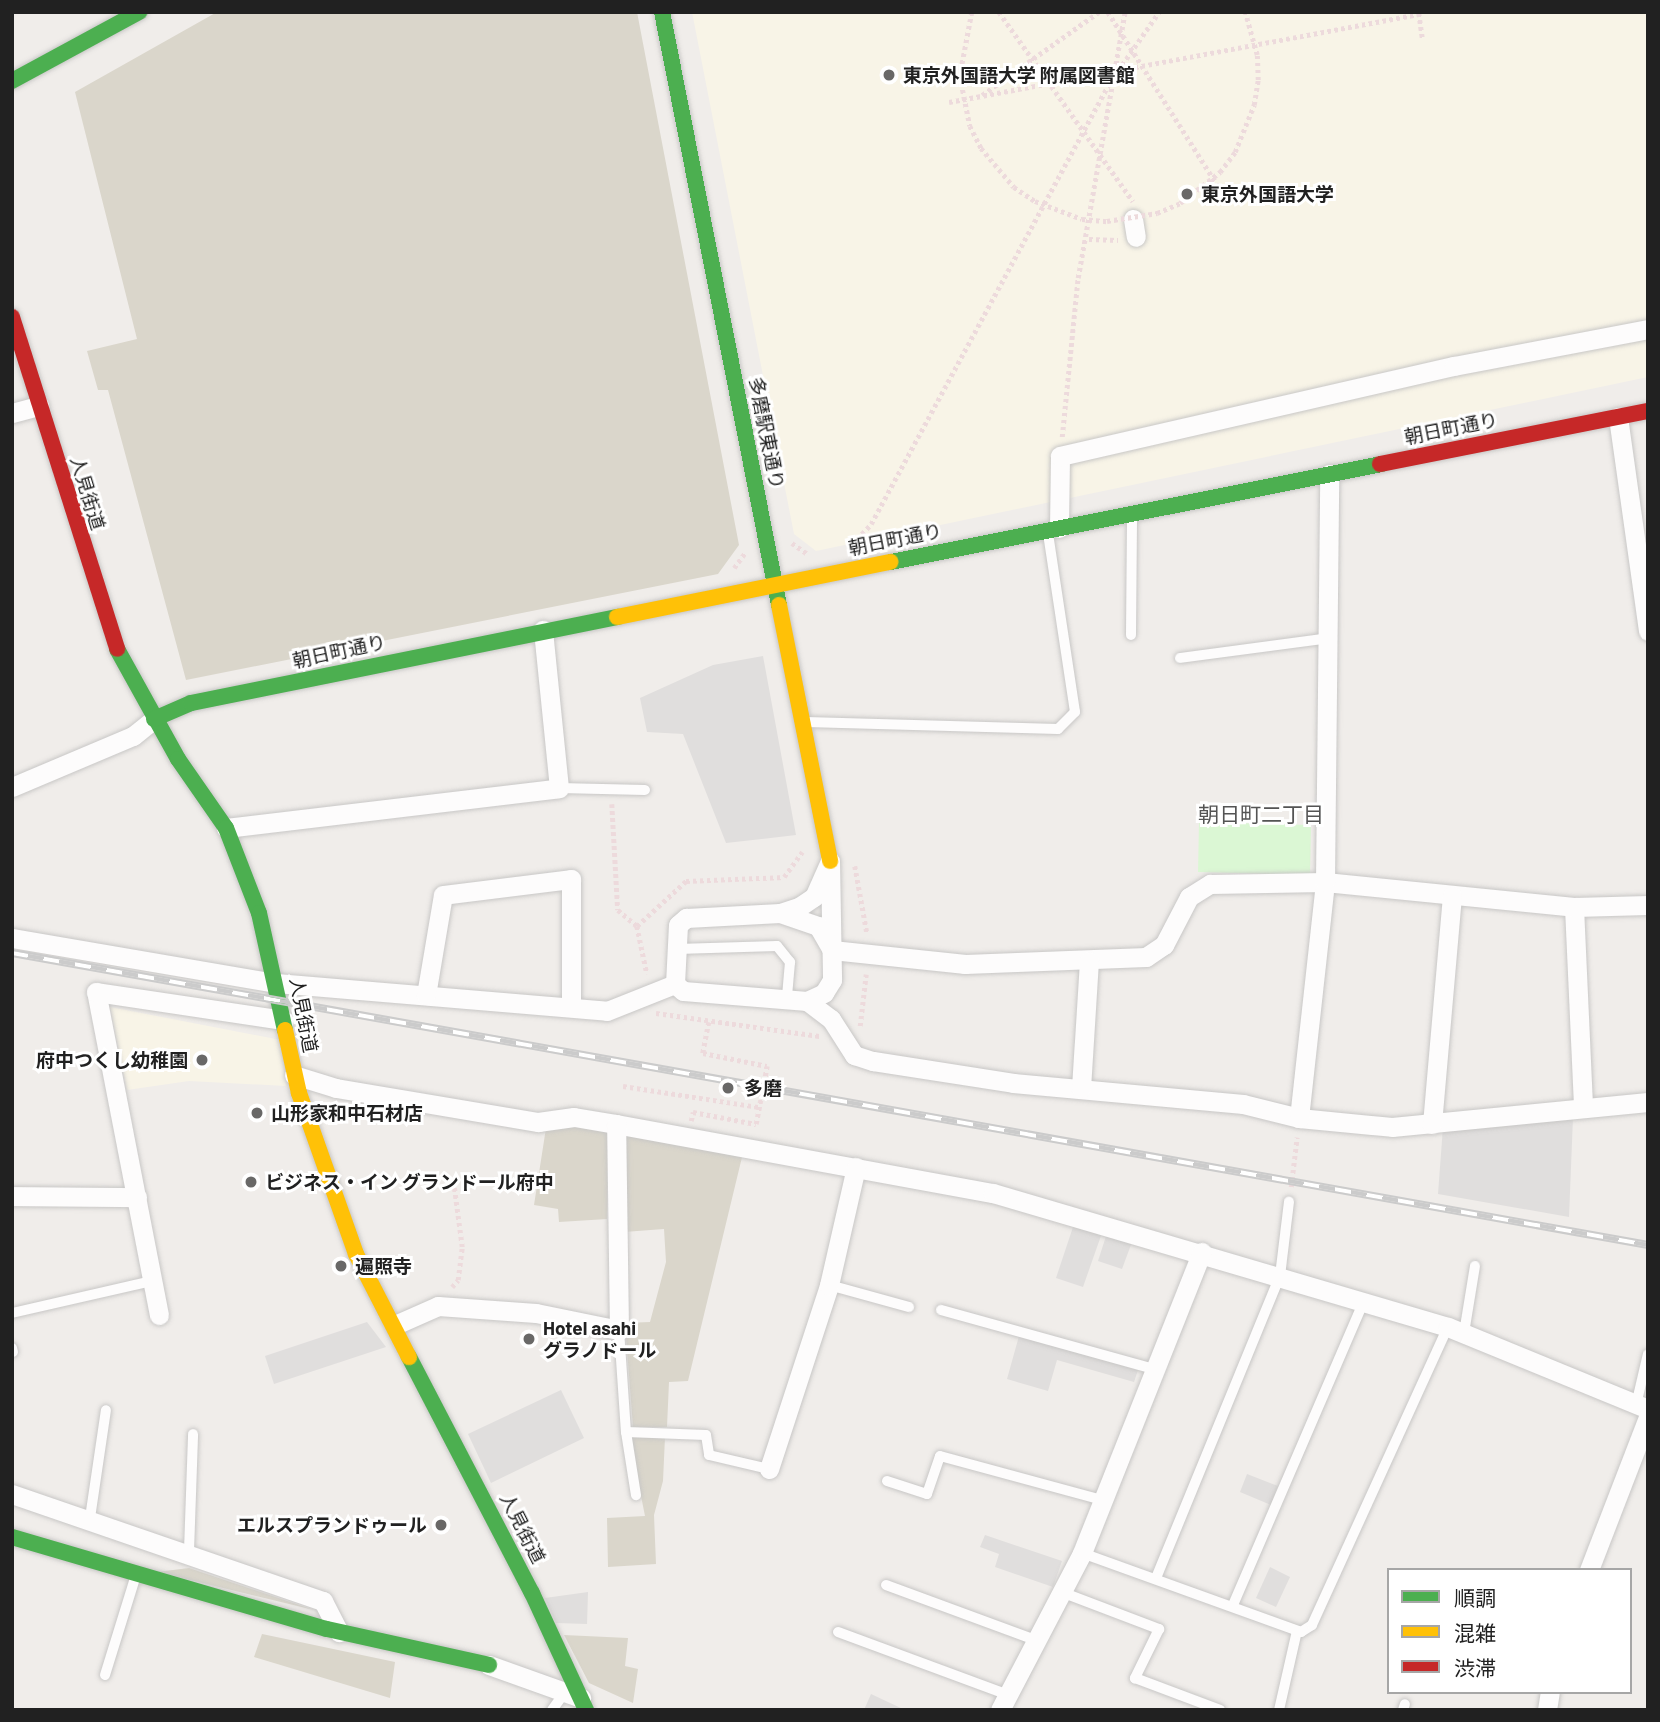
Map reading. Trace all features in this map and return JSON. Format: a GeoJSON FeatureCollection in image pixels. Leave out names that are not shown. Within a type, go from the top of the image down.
{"type":"FeatureCollection","features":[{"type":"Feature","properties":{"kind":"street"},"geometry":{"type":"LineString","coordinates":[[12,81],[139,12]]}},
{"type":"Feature","properties":{"kind":"street","name":"多磨駅東通り"},"geometry":{"type":"LineString","coordinates":[[662,12],[830,861]]}},
{"type":"Feature","properties":{"kind":"street","name":"人見街道"},"geometry":{"type":"LineString","coordinates":[[12,317],[111,636],[154,719],[226,828],[259,913],[294,1075],[356,1254],[395,1325],[578,1700]]}},
{"type":"Feature","properties":{"kind":"street"},"geometry":{"type":"LineString","coordinates":[[1053,528],[1060,456],[1454,366],[1648,329]]}},
{"type":"Feature","properties":{"kind":"street"},"geometry":{"type":"LineString","coordinates":[[12,413],[39,406]]}},
{"type":"Feature","properties":{"kind":"street","name":"朝日町通り"},"geometry":{"type":"LineString","coordinates":[[154,719],[191,703],[543,630],[1648,411]]}},
{"type":"Feature","properties":{"kind":"street"},"geometry":{"type":"LineString","coordinates":[[1618,417],[1648,631]]}},
{"type":"Feature","properties":{"kind":"street"},"geometry":{"type":"LineString","coordinates":[[1299,1118],[1325,883],[1331,637],[1329,474]]}},
{"type":"Feature","properties":{"kind":"street"},"geometry":{"type":"LineString","coordinates":[[226,828],[559,788],[543,630]]}},
{"type":"Feature","properties":{"kind":"street"},"geometry":{"type":"LineString","coordinates":[[12,787],[133,736],[154,719]]}},
{"type":"Feature","properties":{"kind":"street"},"geometry":{"type":"LineString","coordinates":[[780,913],[814,897],[830,861]]}},
{"type":"Feature","properties":{"kind":"street"},"geometry":{"type":"LineString","coordinates":[[830,861],[832,980],[854,1055],[873,1061],[1081,1088],[1243,1104],[1299,1118],[1392,1127],[1648,1102]]}},
{"type":"Feature","properties":{"kind":"street"},"geometry":{"type":"LineString","coordinates":[[426,995],[443,895],[571,879],[570,1005]]}},
{"type":"Feature","properties":{"kind":"street"},"geometry":{"type":"LineString","coordinates":[[832,950],[965,964],[1123,960],[1156,952],[1196,889],[1227,883],[1325,883],[1574,907],[1648,905]]}},
{"type":"Feature","properties":{"kind":"street"},"geometry":{"type":"LineString","coordinates":[[1432,1124],[1452,896]]}},
{"type":"Feature","properties":{"kind":"street"},"geometry":{"type":"LineString","coordinates":[[1574,907],[1583,1108]]}},
{"type":"Feature","properties":{"kind":"street"},"geometry":{"type":"LineString","coordinates":[[675,984],[678,925],[686,918],[780,913],[818,926],[832,950]]}},
{"type":"Feature","properties":{"kind":"street"},"geometry":{"type":"LineString","coordinates":[[12,938],[276,983],[570,1005],[607,1011],[675,984]]}},
{"type":"Feature","properties":{"kind":"street"},"geometry":{"type":"LineString","coordinates":[[1081,1088],[1089,961]]}},
{"type":"Feature","properties":{"kind":"street"},"geometry":{"type":"LineString","coordinates":[[807,1001],[824,993],[832,980]]}},
{"type":"Feature","properties":{"kind":"street"},"geometry":{"type":"LineString","coordinates":[[675,984],[683,991],[807,1001],[818,1006],[846,1032]]}},
{"type":"Feature","properties":{"kind":"street"},"geometry":{"type":"LineString","coordinates":[[159,1315],[96,992],[284,1020]]}},
{"type":"Feature","properties":{"kind":"street"},"geometry":{"type":"LineString","coordinates":[[294,1075],[336,1088],[538,1122],[573,1117],[993,1193],[1202,1252],[1456,1330],[1644,1410],[1591,1568]]}},
{"type":"Feature","properties":{"kind":"street"},"geometry":{"type":"LineString","coordinates":[[395,1325],[438,1306],[536,1313],[619,1330],[616,1124]]}},
{"type":"Feature","properties":{"kind":"street"},"geometry":{"type":"LineString","coordinates":[[769,1469],[829,1286],[856,1167]]}},
{"type":"Feature","properties":{"kind":"street"},"geometry":{"type":"LineString","coordinates":[[12,1196],[137,1197]]}},
{"type":"Feature","properties":{"kind":"street"},"geometry":{"type":"LineString","coordinates":[[1004,1702],[1064,1593],[1082,1553],[1202,1252]]}},
{"type":"Feature","properties":{"kind":"street"},"geometry":{"type":"LineString","coordinates":[[12,1494],[189,1551],[323,1601],[339,1632]]}},
{"type":"Feature","properties":{"kind":"street"},"geometry":{"type":"LineString","coordinates":[[12,1537],[339,1632],[489,1665],[606,1709]]}},
{"type":"Feature","properties":{"kind":"lane"},"geometry":{"type":"LineString","coordinates":[[1131,635],[1132,514]]}},
{"type":"Feature","properties":{"kind":"lane"},"geometry":{"type":"LineString","coordinates":[[803,722],[1058,729],[1075,712],[1053,528]]}},
{"type":"Feature","properties":{"kind":"lane"},"geometry":{"type":"LineString","coordinates":[[1180,658],[1331,637]]}},
{"type":"Feature","properties":{"kind":"lane"},"geometry":{"type":"LineString","coordinates":[[559,788],[645,790]]}},
{"type":"Feature","properties":{"kind":"lane"},"geometry":{"type":"LineString","coordinates":[[677,949],[777,946],[790,962],[787,999]]}},
{"type":"Feature","properties":{"kind":"lane"},"geometry":{"type":"LineString","coordinates":[[1156,1578],[1280,1276],[1289,1202]]}},
{"type":"Feature","properties":{"kind":"lane"},"geometry":{"type":"LineString","coordinates":[[1082,1553],[1233,1605],[1297,1631],[1312,1625],[1456,1330],[1475,1266]]}},
{"type":"Feature","properties":{"kind":"lane"},"geometry":{"type":"LineString","coordinates":[[12,1313],[152,1281]]}},
{"type":"Feature","properties":{"kind":"lane"},"geometry":{"type":"LineString","coordinates":[[829,1286],[909,1307]]}},
{"type":"Feature","properties":{"kind":"lane"},"geometry":{"type":"LineString","coordinates":[[1233,1605],[1364,1301]]}},
{"type":"Feature","properties":{"kind":"lane"},"geometry":{"type":"LineString","coordinates":[[940,1310],[1154,1369]]}},
{"type":"Feature","properties":{"kind":"lane"},"geometry":{"type":"LineString","coordinates":[[619,1330],[626,1432],[636,1495]]}},
{"type":"Feature","properties":{"kind":"lane"},"geometry":{"type":"LineString","coordinates":[[1644,1410],[1648,1354]]}},
{"type":"Feature","properties":{"kind":"lane"},"geometry":{"type":"LineString","coordinates":[[90,1518],[106,1410]]}},
{"type":"Feature","properties":{"kind":"lane"},"geometry":{"type":"LineString","coordinates":[[626,1432],[706,1435],[709,1455],[769,1469]]}},
{"type":"Feature","properties":{"kind":"lane"},"geometry":{"type":"LineString","coordinates":[[189,1551],[192,1434]]}},
{"type":"Feature","properties":{"kind":"lane"},"geometry":{"type":"LineString","coordinates":[[887,1480],[927,1494],[940,1456],[1102,1500]]}},
{"type":"Feature","properties":{"kind":"lane"},"geometry":{"type":"LineString","coordinates":[[105,1675],[136,1574]]}},
{"type":"Feature","properties":{"kind":"lane"},"geometry":{"type":"LineString","coordinates":[[886,1585],[1038,1641]]}},
{"type":"Feature","properties":{"kind":"lane"},"geometry":{"type":"LineString","coordinates":[[1064,1593],[1159,1629],[1135,1678],[1220,1710]]}},
{"type":"Feature","properties":{"kind":"lane"},"geometry":{"type":"LineString","coordinates":[[1279,1710],[1297,1631]]}},
{"type":"Feature","properties":{"kind":"lane"},"geometry":{"type":"LineString","coordinates":[[838,1632],[1004,1702]]}},
{"type":"Feature","properties":{"kind":"lane"},"geometry":{"type":"LineString","coordinates":[[552,1710],[578,1700]]}},
{"type":"Feature","properties":{"kind":"path"},"geometry":{"type":"LineString","coordinates":[[972,12],[961,51],[963,101],[970,126],[996,169],[1014,187],[1058,212],[1140,227]]}},
{"type":"Feature","properties":{"kind":"path"},"geometry":{"type":"LineString","coordinates":[[999,12],[1102,157],[1140,227]]}},
{"type":"Feature","properties":{"kind":"path"},"geometry":{"type":"LineString","coordinates":[[979,97],[1099,12]]}},
{"type":"Feature","properties":{"kind":"path"},"geometry":{"type":"LineString","coordinates":[[1108,12],[1223,194]]}},
{"type":"Feature","properties":{"kind":"path"},"geometry":{"type":"LineString","coordinates":[[1060,456],[1078,278],[1088,239],[1125,12]]}},
{"type":"Feature","properties":{"kind":"path"},"geometry":{"type":"LineString","coordinates":[[863,544],[849,547],[871,524],[1083,131],[1116,73],[1159,12]]}},
{"type":"Feature","properties":{"kind":"path"},"geometry":{"type":"LineString","coordinates":[[1088,239],[1140,227],[1180,203],[1220,172],[1235,152],[1254,105],[1258,80],[1257,55],[1245,12]]}},
{"type":"Feature","properties":{"kind":"path"},"geometry":{"type":"LineString","coordinates":[[949,102],[1143,68],[1419,13],[1423,40]]}},
{"type":"Feature","properties":{"kind":"path"},"geometry":{"type":"LineString","coordinates":[[788,529],[791,542],[811,556]]}},
{"type":"Feature","properties":{"kind":"path"},"geometry":{"type":"LineString","coordinates":[[731,572],[745,552]]}},
{"type":"Feature","properties":{"kind":"path"},"geometry":{"type":"LineString","coordinates":[[846,1032],[863,1024],[867,954],[868,929],[854,863]]}},
{"type":"Feature","properties":{"kind":"path"},"geometry":{"type":"LineString","coordinates":[[693,1112],[756,1124],[767,1066],[704,1054],[709,1022]]}},
{"type":"Feature","properties":{"kind":"path"},"geometry":{"type":"LineString","coordinates":[[623,1086],[759,1107]]}},
{"type":"Feature","properties":{"kind":"path"},"geometry":{"type":"LineString","coordinates":[[1289,1202],[1299,1118]]}},
{"type":"Feature","properties":{"kind":"path"},"geometry":{"type":"LineString","coordinates":[[438,1306],[458,1280],[462,1247],[453,1179]]}},
{"type":"Feature","properties":{"kind":"shaded area"},"geometry":{"type":"Polygon","coordinates":[[[217,12],[637,12],[739,545],[718,574],[186,680],[108,390],[98,390],[87,351],[137,339],[75,92],[217,12]]]}},
{"type":"Feature","properties":{"kind":"shaded area","name":"東京外国語大学"},"geometry":{"type":"Polygon","coordinates":[[[692,12],[1648,12],[1648,377],[816,551],[794,534],[692,12]]]}},
{"type":"Feature","properties":{"kind":"shaded area"},"geometry":{"type":"Polygon","coordinates":[[[763,656],[796,835],[726,843],[683,734],[647,732],[640,698],[713,665],[763,656]]]}},
{"type":"Feature","properties":{"kind":"shaded area","name":"府中つくし幼稚園"},"geometry":{"type":"Polygon","coordinates":[[[110,1007],[281,1040],[286,1086],[189,1081],[127,1090],[110,1007]]]}},
{"type":"Feature","properties":{"kind":"shaded area"},"geometry":{"type":"Polygon","coordinates":[[[1573,1117],[1569,1217],[1438,1194],[1443,1127],[1573,1117]]]}},
{"type":"Feature","properties":{"kind":"shaded area"},"geometry":{"type":"Polygon","coordinates":[[[572,1124],[602,1128],[608,1134],[607,1219],[559,1222],[558,1209],[534,1205],[546,1128],[572,1124]]]}},
{"type":"Feature","properties":{"kind":"shaded area"},"geometry":{"type":"Polygon","coordinates":[[[622,1133],[743,1153],[688,1381],[669,1382],[667,1427],[633,1427],[625,1323],[650,1322],[666,1262],[664,1229],[624,1232],[622,1133]]]}},
{"type":"Feature","properties":{"kind":"shaded area"},"geometry":{"type":"Polygon","coordinates":[[[1075,1221],[1103,1230],[1083,1287],[1056,1278],[1075,1221]]]}},
{"type":"Feature","properties":{"kind":"shaded area"},"geometry":{"type":"Polygon","coordinates":[[[1107,1233],[1132,1242],[1122,1269],[1098,1261],[1107,1233]]]}},
{"type":"Feature","properties":{"kind":"shaded area"},"geometry":{"type":"Polygon","coordinates":[[[367,1322],[386,1347],[274,1384],[265,1356],[367,1322]]]}},
{"type":"Feature","properties":{"kind":"shaded area"},"geometry":{"type":"Polygon","coordinates":[[[1019,1336],[1138,1370],[1134,1382],[1057,1360],[1048,1391],[1007,1379],[1019,1336]]]}},
{"type":"Feature","properties":{"kind":"shaded area"},"geometry":{"type":"Polygon","coordinates":[[[561,1390],[584,1438],[491,1483],[468,1434],[561,1390]]]}},
{"type":"Feature","properties":{"kind":"shaded area"},"geometry":{"type":"Polygon","coordinates":[[[629,1436],[665,1437],[663,1481],[654,1515],[656,1564],[608,1567],[607,1518],[645,1516],[629,1436]]]}},
{"type":"Feature","properties":{"kind":"shaded area"},"geometry":{"type":"Polygon","coordinates":[[[1247,1474],[1278,1486],[1271,1505],[1240,1492],[1247,1474]]]}},
{"type":"Feature","properties":{"kind":"shaded area"},"geometry":{"type":"Polygon","coordinates":[[[985,1535],[1062,1561],[1053,1587],[995,1567],[999,1554],[980,1547],[985,1535]]]}},
{"type":"Feature","properties":{"kind":"shaded area"},"geometry":{"type":"Polygon","coordinates":[[[1270,1567],[1290,1577],[1276,1607],[1256,1598],[1270,1567]]]}},
{"type":"Feature","properties":{"kind":"shaded area"},"geometry":{"type":"Polygon","coordinates":[[[189,1568],[314,1610],[157,1572],[189,1568]]]}},
{"type":"Feature","properties":{"kind":"shaded area"},"geometry":{"type":"Polygon","coordinates":[[[588,1592],[587,1624],[556,1623],[545,1598],[588,1592]]]}},
{"type":"Feature","properties":{"kind":"shaded area"},"geometry":{"type":"Polygon","coordinates":[[[262,1634],[395,1662],[390,1698],[254,1657],[262,1634]]]}},
{"type":"Feature","properties":{"kind":"shaded area"},"geometry":{"type":"Polygon","coordinates":[[[564,1635],[628,1638],[625,1666],[638,1669],[633,1703],[589,1683],[564,1635]]]}},
{"type":"Feature","properties":{"kind":"shaded area"},"geometry":{"type":"Polygon","coordinates":[[[871,1694],[905,1710],[864,1710],[871,1694]]]}},
{"type":"Feature","properties":{"kind":"green space"},"geometry":{"type":"Polygon","coordinates":[[[1199,822],[1311,825],[1310,875],[1198,872],[1199,822]]]}},
{"type":"Feature","properties":{"kind":"railway"},"geometry":{"type":"LineString","coordinates":[[12,953],[1648,1245]]}},
{"type":"Feature","properties":{"kind":"traffic: fast"},"geometry":{"type":"LineString","coordinates":[[12,81],[139,12]]}},
{"type":"Feature","properties":{"kind":"traffic: fast"},"geometry":{"type":"LineString","coordinates":[[662,12],[779,605]]}},
{"type":"Feature","properties":{"kind":"traffic: fast"},"geometry":{"type":"LineString","coordinates":[[891,562],[1380,464]]}},
{"type":"Feature","properties":{"kind":"traffic: fast"},"geometry":{"type":"LineString","coordinates":[[154,719],[191,703],[617,617]]}},
{"type":"Feature","properties":{"kind":"traffic: fast"},"geometry":{"type":"LineString","coordinates":[[117,649],[178,759],[226,828],[259,913],[285,1030]]}},
{"type":"Feature","properties":{"kind":"traffic: fast"},"geometry":{"type":"LineString","coordinates":[[409,1357],[532,1593],[586,1710]]}},
{"type":"Feature","properties":{"kind":"traffic: fast"},"geometry":{"type":"LineString","coordinates":[[12,1537],[327,1629],[489,1665]]}},
{"type":"Feature","properties":{"kind":"traffic: slow"},"geometry":{"type":"LineString","coordinates":[[617,617],[891,562]]}},
{"type":"Feature","properties":{"kind":"traffic: slow"},"geometry":{"type":"LineString","coordinates":[[779,605],[830,861]]}},
{"type":"Feature","properties":{"kind":"traffic: slow"},"geometry":{"type":"LineString","coordinates":[[285,1030],[299,1093],[356,1254],[409,1357]]}},
{"type":"Feature","properties":{"kind":"traffic: jam"},"geometry":{"type":"LineString","coordinates":[[12,317],[117,649]]}},
{"type":"Feature","properties":{"kind":"traffic: jam"},"geometry":{"type":"LineString","coordinates":[[1380,464],[1648,411]]}},
{"type":"Feature","properties":{"kind":"place","name":"東京外国語大学 附属図書館"},"geometry":{"type":"Point","coordinates":[889,75]}},
{"type":"Feature","properties":{"kind":"place","name":"東京外国語大学"},"geometry":{"type":"Point","coordinates":[1187,194]}},
{"type":"Feature","properties":{"kind":"place","name":"府中つくし幼稚園"},"geometry":{"type":"Point","coordinates":[202,1060]}},
{"type":"Feature","properties":{"kind":"place","name":"多磨"},"geometry":{"type":"Point","coordinates":[728,1088]}},
{"type":"Feature","properties":{"kind":"place","name":"山形家和中石材店"},"geometry":{"type":"Point","coordinates":[257,1113]}},
{"type":"Feature","properties":{"kind":"place","name":"ビジネス・イン グランドール府中"},"geometry":{"type":"Point","coordinates":[251,1182]}},
{"type":"Feature","properties":{"kind":"place","name":"遍照寺"},"geometry":{"type":"Point","coordinates":[341,1266]}},
{"type":"Feature","properties":{"kind":"place","name":"Hotel asahi グラノドール"},"geometry":{"type":"Point","coordinates":[529,1339]}},
{"type":"Feature","properties":{"kind":"place","name":"エルスプランドゥール"},"geometry":{"type":"Point","coordinates":[441,1525]}},
{"type":"Feature","properties":{"kind":"district","name":"朝日町二丁目"},"geometry":{"type":"Point","coordinates":[1261,814]}}]}
